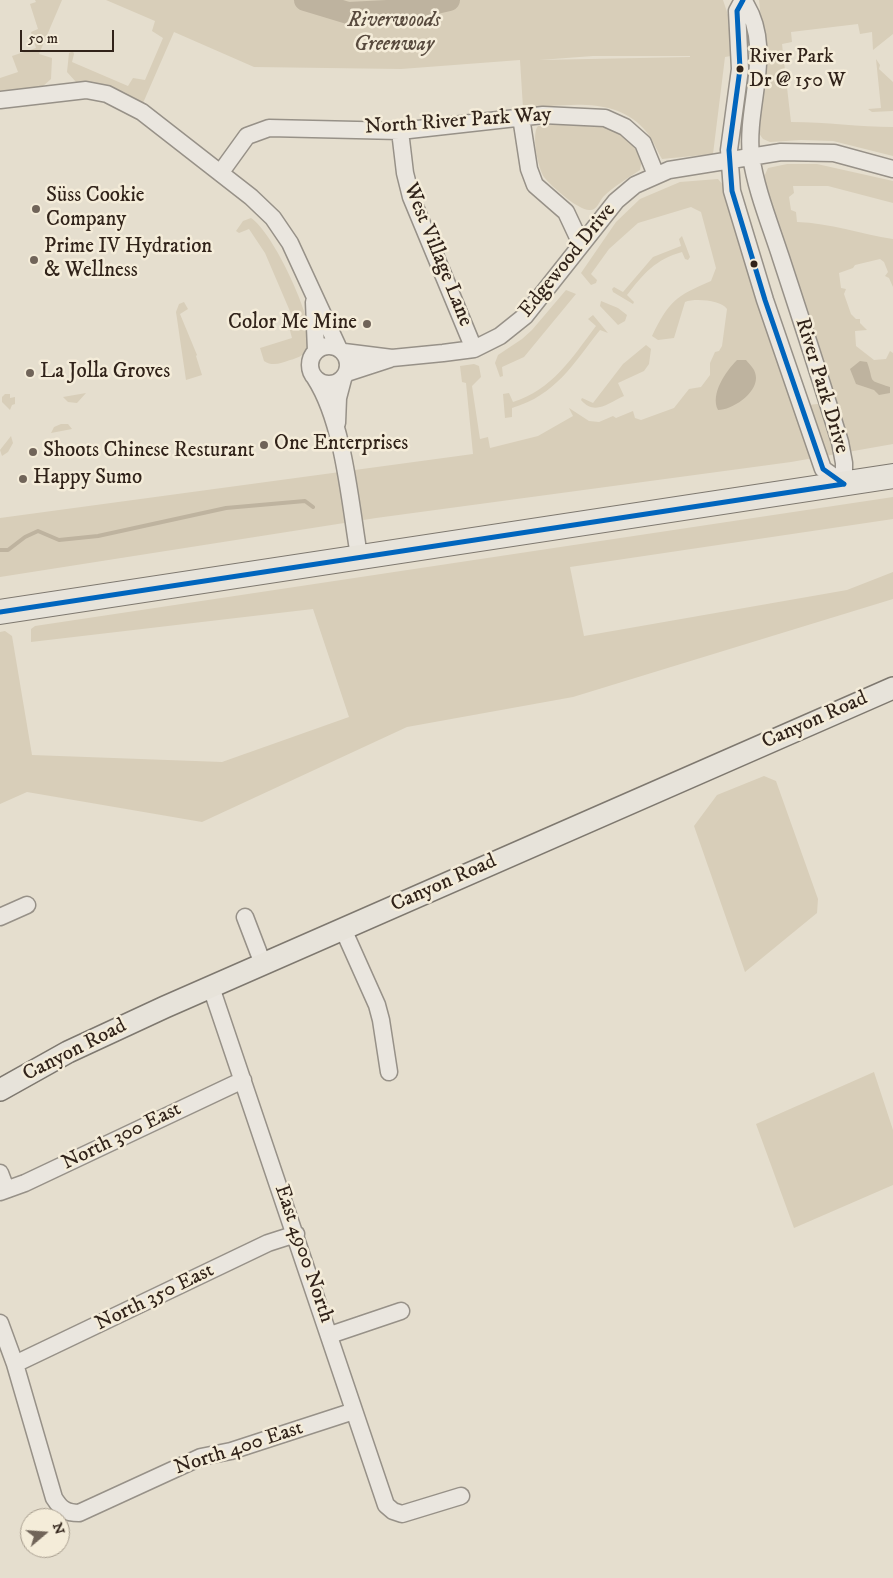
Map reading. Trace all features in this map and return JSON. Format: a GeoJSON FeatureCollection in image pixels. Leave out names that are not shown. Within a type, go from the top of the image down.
{"type":"FeatureCollection","features":[{"type":"Feature","properties":{"kind":"highway"},"geometry":{"type":"LineString","coordinates":[[0,612],[893,476]]}},
{"type":"Feature","properties":{"kind":"main road","name":"Canyon Road"},"geometry":{"type":"LineString","coordinates":[[0,1090],[68,1052],[211,987],[893,688]]}},
{"type":"Feature","properties":{"kind":"street"},"geometry":{"type":"LineString","coordinates":[[741,159],[737,11],[743,0]]}},
{"type":"Feature","properties":{"kind":"street"},"geometry":{"type":"LineString","coordinates":[[741,159],[751,127],[758,79],[759,55],[753,18],[743,0]]}},
{"type":"Feature","properties":{"kind":"street"},"geometry":{"type":"LineString","coordinates":[[0,100],[74,90],[107,94],[142,112],[263,208],[282,231],[296,255],[314,298],[341,350],[348,358],[338,398],[337,430]]}},
{"type":"Feature","properties":{"kind":"street","name":"North River Park Way"},"geometry":{"type":"LineString","coordinates":[[220,172],[247,136],[270,128],[400,131],[521,117],[571,115],[605,118],[625,126],[643,143],[656,175]]}},
{"type":"Feature","properties":{"kind":"street"},"geometry":{"type":"LineString","coordinates":[[521,117],[529,169],[535,185],[566,212],[581,244]]}},
{"type":"Feature","properties":{"kind":"street","name":"West Village Lane"},"geometry":{"type":"LineString","coordinates":[[400,131],[405,174],[411,198],[474,349]]}},
{"type":"Feature","properties":{"kind":"street","name":"Edgewood Drive"},"geometry":{"type":"LineString","coordinates":[[341,350],[392,358],[474,349],[500,336],[518,324],[602,216],[624,193],[656,175],[682,168],[781,152],[834,153],[893,169]]}},
{"type":"Feature","properties":{"kind":"street","name":"River Park Drive"},"geometry":{"type":"LineString","coordinates":[[741,159],[755,176],[840,442],[844,463],[844,484]]}},
{"type":"Feature","properties":{"kind":"street","name":"River Park Drive"},"geometry":{"type":"LineString","coordinates":[[741,159],[732,191],[742,229],[823,468],[844,484]]}},
{"type":"Feature","properties":{"kind":"street"},"geometry":{"type":"LineString","coordinates":[[566,212],[602,216]]}},
{"type":"Feature","properties":{"kind":"street"},"geometry":{"type":"LineString","coordinates":[[314,298],[316,350],[310,364],[337,430],[359,556]]}},
{"type":"Feature","properties":{"kind":"street"},"geometry":{"type":"LineString","coordinates":[[316,350],[323,347],[341,350]]}},
{"type":"Feature","properties":{"kind":"street","name":"Edgewood Drive"},"geometry":{"type":"LineString","coordinates":[[345,376],[392,358]]}},
{"type":"Feature","properties":{"kind":"street"},"geometry":{"type":"LineString","coordinates":[[315,378],[329,384],[345,376]]}},
{"type":"Feature","properties":{"kind":"street"},"geometry":{"type":"LineString","coordinates":[[0,917],[27,905]]}},
{"type":"Feature","properties":{"kind":"street"},"geometry":{"type":"LineString","coordinates":[[245,916],[263,964]]}},
{"type":"Feature","properties":{"kind":"street"},"geometry":{"type":"LineString","coordinates":[[343,929],[377,1005],[389,1072]]}},
{"type":"Feature","properties":{"kind":"street","name":"East 4900 North"},"geometry":{"type":"LineString","coordinates":[[211,987],[386,1505],[393,1511],[402,1514],[461,1496]]}},
{"type":"Feature","properties":{"kind":"street","name":"North 300 East"},"geometry":{"type":"LineString","coordinates":[[3,1191],[25,1183],[243,1080]]}},
{"type":"Feature","properties":{"kind":"street"},"geometry":{"type":"LineString","coordinates":[[0,1174],[3,1191]]}},
{"type":"Feature","properties":{"kind":"street","name":"North 350 East"},"geometry":{"type":"LineString","coordinates":[[14,1364],[268,1243],[296,1234]]}},
{"type":"Feature","properties":{"kind":"street"},"geometry":{"type":"LineString","coordinates":[[330,1335],[401,1311]]}},
{"type":"Feature","properties":{"kind":"street"},"geometry":{"type":"LineString","coordinates":[[0,1323],[14,1364]]}},
{"type":"Feature","properties":{"kind":"street","name":"North 400 East"},"geometry":{"type":"LineString","coordinates":[[14,1364],[54,1498],[60,1508],[70,1513],[79,1514],[200,1457],[231,1451],[354,1411]]}},
{"type":"Feature","properties":{"kind":"green space"},"geometry":{"type":"Polygon","coordinates":[[[35,0],[62,0],[39,54],[52,58],[51,79],[42,87],[0,93],[0,78],[18,72],[12,56],[36,48],[31,32],[38,29],[30,4],[36,2],[35,0]]]}},
{"type":"Feature","properties":{"kind":"green space","name":"Riverwoods Greenway"},"geometry":{"type":"Polygon","coordinates":[[[106,0],[723,0],[728,15],[731,56],[725,57],[713,154],[662,159],[644,129],[632,118],[618,111],[588,105],[523,108],[520,60],[401,69],[254,67],[174,32],[143,103],[106,86],[76,82],[67,72],[69,53],[73,51],[72,62],[128,86],[133,78],[145,80],[163,38],[152,31],[155,21],[106,0]],[[593,56],[539,60],[690,57],[593,56]]]}},
{"type":"Feature","properties":{"kind":"green space"},"geometry":{"type":"Polygon","coordinates":[[[759,0],[893,0],[893,34],[873,50],[872,32],[860,34],[858,24],[791,32],[792,42],[782,44],[791,122],[893,127],[893,156],[833,141],[801,140],[770,142],[763,139],[758,132],[766,67],[759,0]]]}},
{"type":"Feature","properties":{"kind":"green space"},"geometry":{"type":"Polygon","coordinates":[[[876,59],[880,65],[879,69],[893,82],[893,111],[872,112],[868,109],[881,108],[876,59]]]}},
{"type":"Feature","properties":{"kind":"green space"},"geometry":{"type":"Polygon","coordinates":[[[591,122],[616,129],[622,133],[632,143],[642,159],[640,170],[612,189],[596,207],[590,210],[579,207],[572,202],[544,177],[538,159],[535,136],[538,126],[591,122]]]}},
{"type":"Feature","properties":{"kind":"green space"},"geometry":{"type":"Polygon","coordinates":[[[787,164],[817,164],[893,181],[893,203],[828,186],[793,186],[794,193],[789,197],[791,210],[796,212],[797,222],[833,226],[893,239],[893,287],[889,278],[885,276],[888,272],[884,262],[880,259],[855,265],[853,268],[839,273],[841,288],[846,289],[844,294],[851,314],[856,319],[860,319],[860,323],[867,330],[855,331],[856,346],[874,360],[886,359],[890,351],[893,353],[893,444],[791,462],[376,518],[0,577],[0,518],[473,454],[466,383],[462,382],[460,366],[474,364],[479,366],[481,377],[472,386],[480,439],[488,437],[490,448],[538,436],[573,416],[569,408],[589,421],[599,422],[633,411],[635,418],[641,420],[674,408],[689,389],[701,387],[710,375],[710,363],[715,352],[719,351],[722,346],[727,309],[724,306],[708,301],[695,300],[685,302],[674,338],[658,340],[652,336],[663,315],[675,301],[689,291],[711,281],[716,268],[701,212],[691,207],[638,223],[609,249],[591,274],[597,280],[596,283],[591,285],[581,273],[616,222],[640,199],[680,182],[718,179],[724,186],[733,225],[792,407],[834,402],[763,179],[768,168],[787,164]]]}},
{"type":"Feature","properties":{"kind":"green space"},"geometry":{"type":"Polygon","coordinates":[[[251,218],[260,226],[280,257],[299,297],[310,332],[310,344],[305,353],[277,364],[264,361],[260,348],[292,338],[289,327],[295,323],[265,253],[249,229],[239,233],[236,231],[243,221],[251,218]]]}},
{"type":"Feature","properties":{"kind":"green space"},"geometry":{"type":"Polygon","coordinates":[[[682,236],[690,257],[688,260],[685,259],[682,252],[657,263],[639,280],[627,295],[634,302],[633,304],[613,292],[612,289],[614,287],[623,292],[653,257],[681,246],[679,239],[682,236]]]}},
{"type":"Feature","properties":{"kind":"green space"},"geometry":{"type":"Polygon","coordinates":[[[566,290],[576,294],[524,357],[502,367],[503,376],[500,377],[495,363],[498,355],[532,330],[566,290]]]}},
{"type":"Feature","properties":{"kind":"green space"},"geometry":{"type":"Polygon","coordinates":[[[601,301],[618,308],[627,315],[625,321],[618,325],[600,306],[601,301]]]}},
{"type":"Feature","properties":{"kind":"green space"},"geometry":{"type":"Polygon","coordinates":[[[184,302],[188,309],[180,314],[197,355],[202,375],[186,380],[176,312],[179,304],[184,302]]]}},
{"type":"Feature","properties":{"kind":"green space"},"geometry":{"type":"Polygon","coordinates":[[[593,315],[608,333],[600,330],[572,366],[552,387],[541,395],[512,408],[512,417],[505,418],[503,394],[509,393],[513,402],[527,397],[550,381],[560,372],[596,326],[588,319],[593,315]]]}},
{"type":"Feature","properties":{"kind":"green space"},"geometry":{"type":"Polygon","coordinates":[[[646,345],[651,349],[649,364],[644,371],[618,383],[624,396],[597,408],[586,405],[581,400],[582,398],[593,403],[623,364],[646,345]]]}},
{"type":"Feature","properties":{"kind":"green space"},"geometry":{"type":"Polygon","coordinates":[[[86,393],[77,403],[68,402],[63,397],[86,393]]]}},
{"type":"Feature","properties":{"kind":"green space"},"geometry":{"type":"Polygon","coordinates":[[[5,394],[10,394],[10,398],[15,397],[15,404],[12,405],[10,410],[2,402],[2,397],[5,394]]]}},
{"type":"Feature","properties":{"kind":"green space"},"geometry":{"type":"Polygon","coordinates":[[[68,424],[72,429],[51,433],[54,427],[68,424]]]}},
{"type":"Feature","properties":{"kind":"green space"},"geometry":{"type":"Polygon","coordinates":[[[11,436],[13,443],[8,452],[2,456],[0,450],[11,436]]]}},
{"type":"Feature","properties":{"kind":"green space"},"geometry":{"type":"Polygon","coordinates":[[[893,497],[893,519],[570,567],[584,636],[847,590],[893,572],[893,599],[573,697],[407,727],[202,822],[27,792],[0,804],[0,632],[5,631],[12,636],[32,755],[222,762],[349,717],[313,609],[31,642],[31,629],[35,626],[893,497]]]}},
{"type":"Feature","properties":{"kind":"green space"},"geometry":{"type":"Polygon","coordinates":[[[764,776],[776,781],[818,899],[817,913],[745,972],[694,826],[717,795],[764,776]]]}},
{"type":"Feature","properties":{"kind":"green space"},"geometry":{"type":"Polygon","coordinates":[[[874,1072],[893,1130],[893,1185],[794,1228],[756,1124],[874,1072]]]}},
{"type":"Feature","properties":{"kind":"shaded area"},"geometry":{"type":"Polygon","coordinates":[[[737,360],[746,360],[754,370],[756,375],[755,384],[748,395],[742,400],[730,407],[718,410],[716,397],[720,383],[737,360]]]}},
{"type":"Feature","properties":{"kind":"shaded area"},"geometry":{"type":"Polygon","coordinates":[[[860,361],[867,362],[872,380],[890,387],[890,393],[879,395],[874,390],[856,384],[850,369],[860,361]]]}},
{"type":"Feature","properties":{"kind":"waterway"},"geometry":{"type":"LineString","coordinates":[[305,0],[348,13],[406,10],[449,0]]}},
{"type":"Feature","properties":{"kind":"waterway"},"geometry":{"type":"LineString","coordinates":[[0,550],[8,550],[25,537],[38,531],[59,540],[98,536],[226,508],[305,501],[313,507]]}},
{"type":"Feature","properties":{"kind":"transit line"},"geometry":{"type":"LineString","coordinates":[[743,0],[737,11],[740,69],[729,150],[732,191],[765,300],[823,469],[844,484]]}},
{"type":"Feature","properties":{"kind":"transit line"},"geometry":{"type":"LineString","coordinates":[[0,612],[844,484]]}},
{"type":"Feature","properties":{"kind":"place","name":"River Park Dr @ 150 W"},"geometry":{"type":"Point","coordinates":[740,69]}},
{"type":"Feature","properties":{"kind":"place","name":"Süss Cookie Company"},"geometry":{"type":"Point","coordinates":[36,209]}},
{"type":"Feature","properties":{"kind":"place","name":"Prime IV Hydration & Wellness"},"geometry":{"type":"Point","coordinates":[34,260]}},
{"type":"Feature","properties":{"kind":"place","name":"Color Me Mine"},"geometry":{"type":"Point","coordinates":[367,324]}},
{"type":"Feature","properties":{"kind":"place","name":"La Jolla Groves"},"geometry":{"type":"Point","coordinates":[30,373]}},
{"type":"Feature","properties":{"kind":"place","name":"One Enterprises"},"geometry":{"type":"Point","coordinates":[264,445]}},
{"type":"Feature","properties":{"kind":"place","name":"Shoots Chinese Resturant"},"geometry":{"type":"Point","coordinates":[33,452]}},
{"type":"Feature","properties":{"kind":"place","name":"Happy Sumo"},"geometry":{"type":"Point","coordinates":[23,479]}}]}
